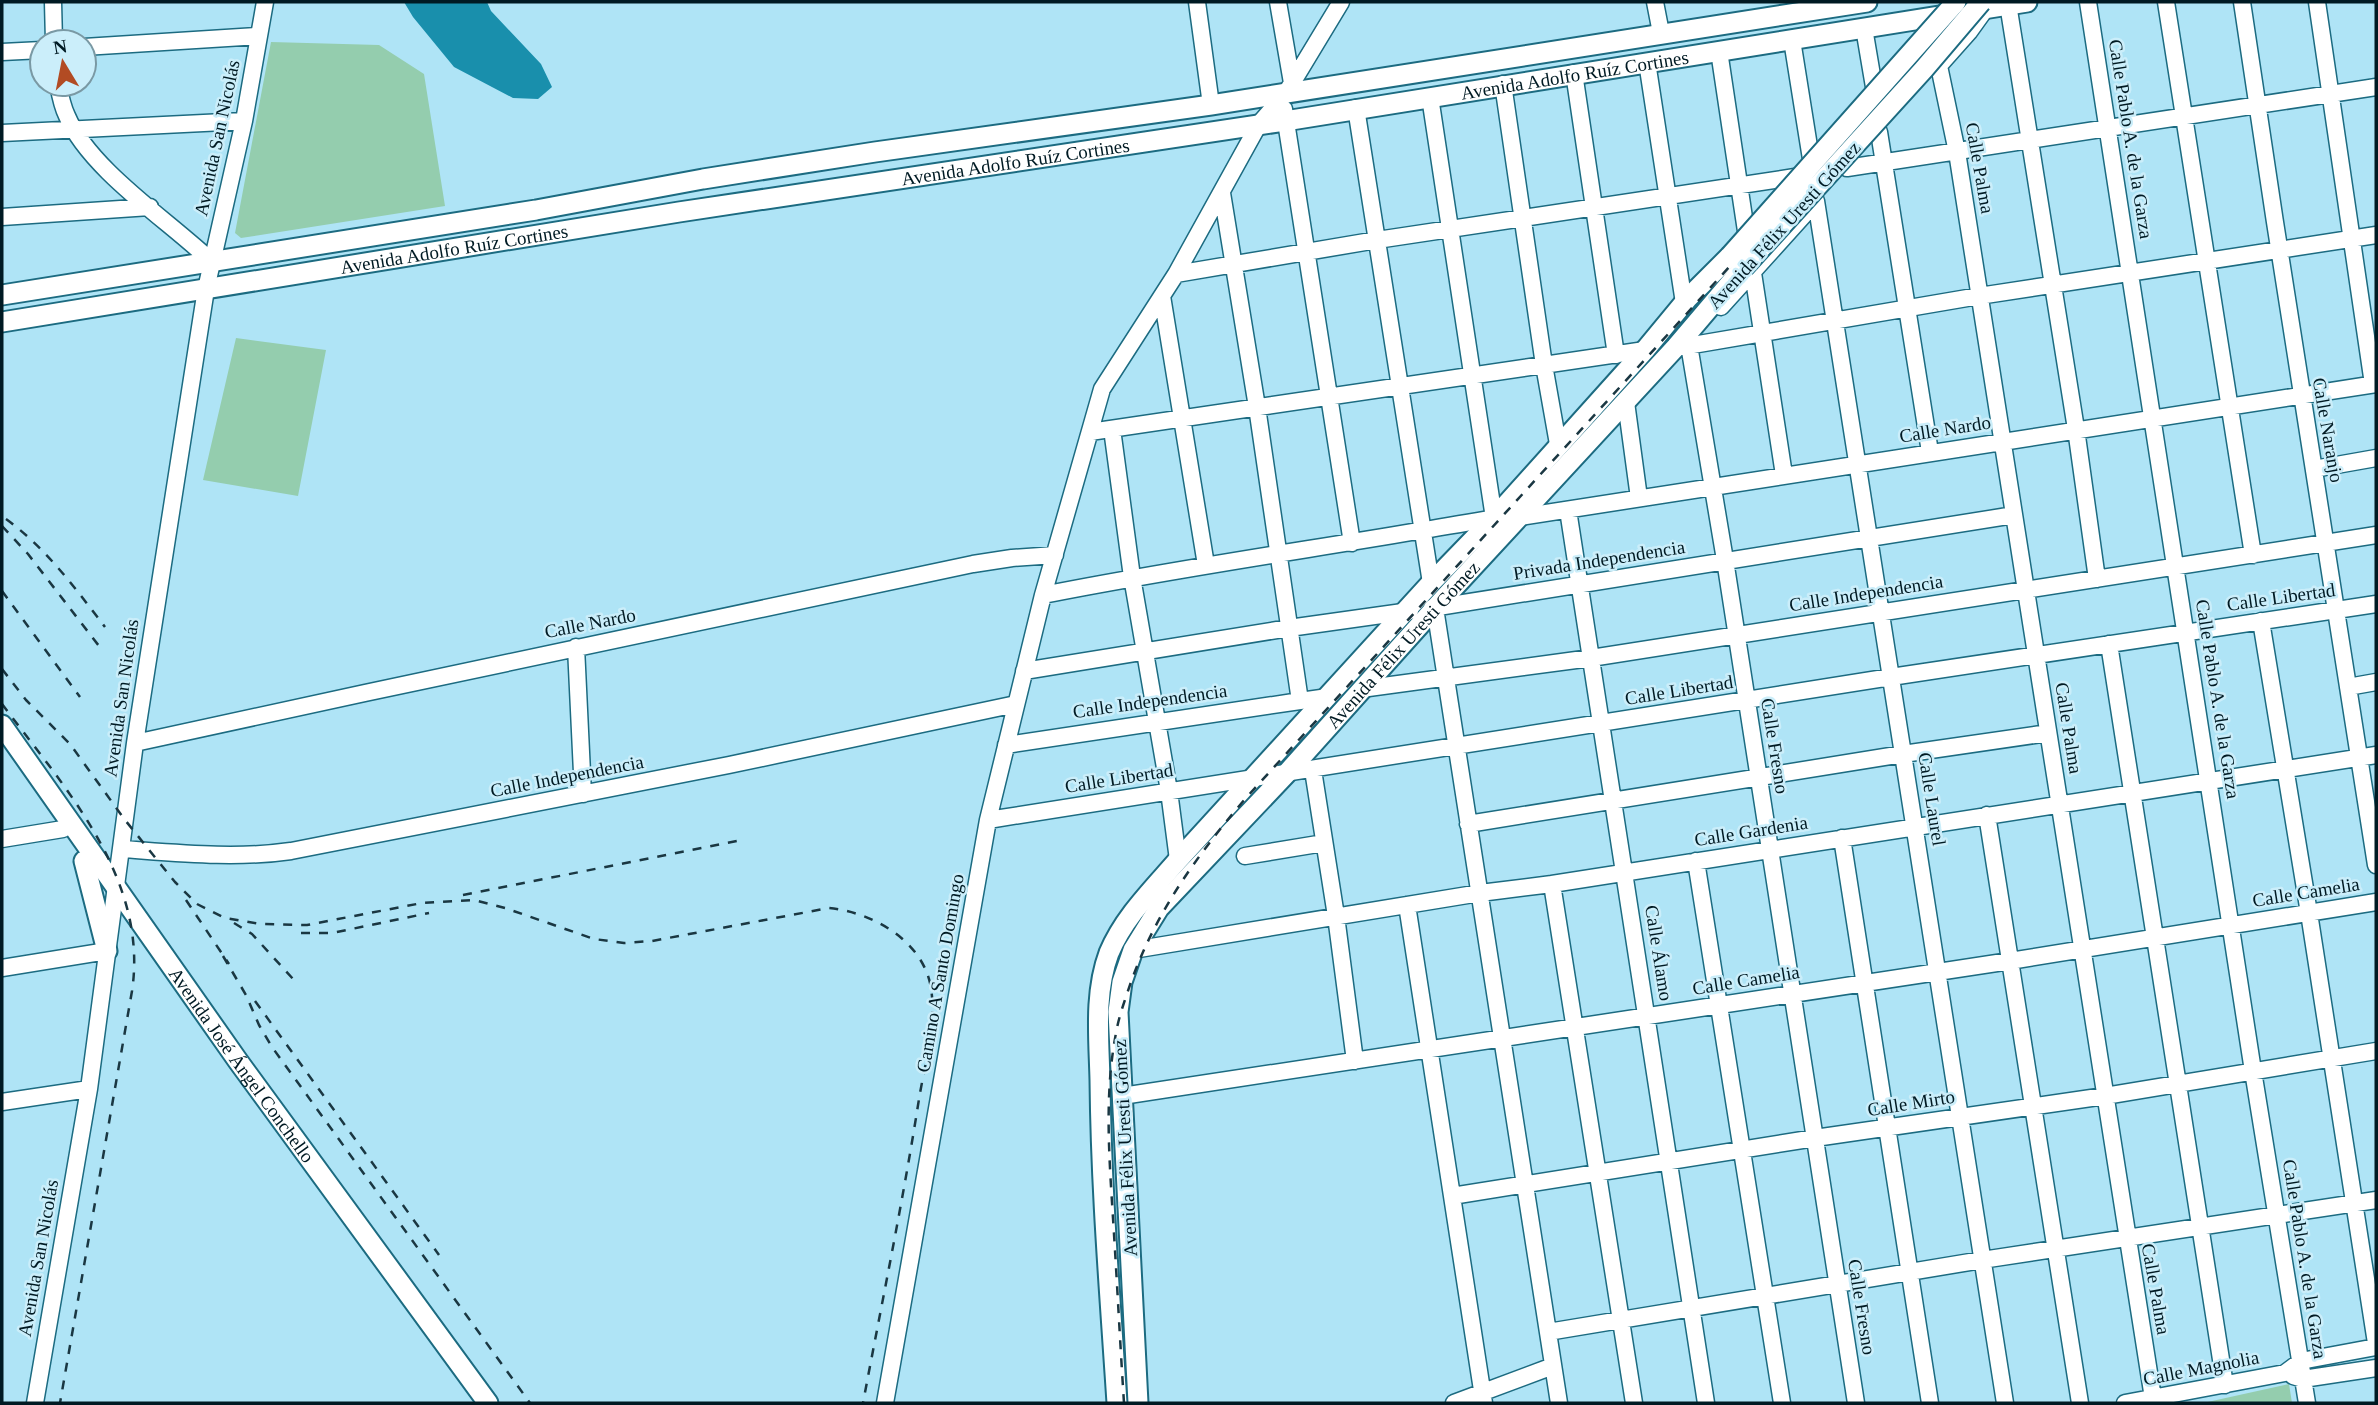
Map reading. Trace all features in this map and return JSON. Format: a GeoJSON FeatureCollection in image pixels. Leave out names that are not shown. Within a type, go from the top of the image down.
{"type":"FeatureCollection","features":[{"type":"Feature","properties":{"kind":"main road","name":"Avenida Adolfo Ruíz Cortines"},"geometry":{"type":"LineString","coordinates":[[2,295],[849,156],[1211,105],[1289,88],[1867,2]]}},
{"type":"Feature","properties":{"kind":"main road","name":"Avenida Félix Uresti Gómez"},"geometry":{"type":"LineString","coordinates":[[1138,1403],[1118,1012],[1122,982],[1133,950],[1159,908],[1686,340],[1956,2]]}},
{"type":"Feature","properties":{"kind":"main road","name":"Avenida Adolfo Ruíz Cortines"},"geometry":{"type":"LineString","coordinates":[[2,322],[679,212],[1285,121],[1864,28],[1943,9],[1999,3]]}},
{"type":"Feature","properties":{"kind":"main road","name":"Avenida Félix Uresti Gómez"},"geometry":{"type":"LineString","coordinates":[[1117,1403],[1101,1140],[1100,986],[1109,953],[1117,937],[1143,900],[1178,860],[1431,583],[1494,518],[1686,301],[1743,266],[1924,69],[1999,3]]}},
{"type":"Feature","properties":{"kind":"main road","name":"Avenida José Ángel Conchello"},"geometry":{"type":"LineString","coordinates":[[2,725],[116,898],[473,1403]]}},
{"type":"Feature","properties":{"kind":"main road","name":"Avenida José Ángel Conchello"},"geometry":{"type":"LineString","coordinates":[[2,743],[84,861],[116,898],[238,1060],[488,1403]]}},
{"type":"Feature","properties":{"kind":"main road"},"geometry":{"type":"LineString","coordinates":[[84,861],[107,951]]}},
{"type":"Feature","properties":{"kind":"street"},"geometry":{"type":"LineString","coordinates":[[53,2],[54,28]]}},
{"type":"Feature","properties":{"kind":"street","name":"Avenida San Nicolás"},"geometry":{"type":"LineString","coordinates":[[35,1403],[89,1088],[135,743],[206,289],[244,121],[265,2]]}},
{"type":"Feature","properties":{"kind":"street"},"geometry":{"type":"LineString","coordinates":[[1197,2],[1211,105]]}},
{"type":"Feature","properties":{"kind":"street"},"geometry":{"type":"LineString","coordinates":[[1278,2],[1289,88],[1285,121],[1352,543]]}},
{"type":"Feature","properties":{"kind":"street"},"geometry":{"type":"LineString","coordinates":[[1055,555],[1102,389],[1176,274],[1259,124],[1289,88],[1341,2]]}},
{"type":"Feature","properties":{"kind":"street"},"geometry":{"type":"LineString","coordinates":[[1655,2],[1661,33]]}},
{"type":"Feature","properties":{"kind":"street","name":"Calle Pablo A. de la Garza"},"geometry":{"type":"LineString","coordinates":[[2088,2],[2307,1403]]}},
{"type":"Feature","properties":{"kind":"street"},"geometry":{"type":"LineString","coordinates":[[2166,2],[2253,555]]}},
{"type":"Feature","properties":{"kind":"street","name":"Calle Naranjo"},"geometry":{"type":"LineString","coordinates":[[2242,2],[2300,394],[2337,610],[2376,865]]}},
{"type":"Feature","properties":{"kind":"street"},"geometry":{"type":"LineString","coordinates":[[2317,2],[2375,384]]}},
{"type":"Feature","properties":{"kind":"street"},"geometry":{"type":"LineString","coordinates":[[1784,475],[1761,332],[1743,266],[1816,201],[1969,32],[1999,3]]}},
{"type":"Feature","properties":{"kind":"street"},"geometry":{"type":"LineString","coordinates":[[1999,3],[2030,141],[2097,579]]}},
{"type":"Feature","properties":{"kind":"street"},"geometry":{"type":"LineString","coordinates":[[1686,301],[1697,281],[1795,177],[1943,9]]}},
{"type":"Feature","properties":{"kind":"street"},"geometry":{"type":"LineString","coordinates":[[1864,28],[1874,87]]}},
{"type":"Feature","properties":{"kind":"street","name":"Calle Palma"},"geometry":{"type":"LineString","coordinates":[[1919,35],[1928,33],[1936,38],[1939,66],[1957,152],[2153,1398]]}},
{"type":"Feature","properties":{"kind":"street"},"geometry":{"type":"LineString","coordinates":[[98,46],[258,36]]}},
{"type":"Feature","properties":{"kind":"street"},"geometry":{"type":"LineString","coordinates":[[1792,40],[1811,159]]}},
{"type":"Feature","properties":{"kind":"street"},"geometry":{"type":"LineString","coordinates":[[2,52],[28,51]]}},
{"type":"Feature","properties":{"kind":"street"},"geometry":{"type":"LineString","coordinates":[[1719,51],[1746,230]]}},
{"type":"Feature","properties":{"kind":"street"},"geometry":{"type":"LineString","coordinates":[[1647,62],[1686,301]]}},
{"type":"Feature","properties":{"kind":"street"},"geometry":{"type":"LineString","coordinates":[[1574,73],[1616,355]]}},
{"type":"Feature","properties":{"kind":"street"},"geometry":{"type":"LineString","coordinates":[[1503,84],[1558,444]]}},
{"type":"Feature","properties":{"kind":"street"},"geometry":{"type":"LineString","coordinates":[[1846,168],[2376,87]]}},
{"type":"Feature","properties":{"kind":"street"},"geometry":{"type":"LineString","coordinates":[[1043,595],[1132,577],[1494,518],[1430,97]]}},
{"type":"Feature","properties":{"kind":"street"},"geometry":{"type":"LineString","coordinates":[[62,98],[74,130],[89,151],[212,262]]}},
{"type":"Feature","properties":{"kind":"street"},"geometry":{"type":"LineString","coordinates":[[1356,108],[1431,583]]}},
{"type":"Feature","properties":{"kind":"street"},"geometry":{"type":"LineString","coordinates":[[2,133],[244,121]]}},
{"type":"Feature","properties":{"kind":"street"},"geometry":{"type":"LineString","coordinates":[[1879,132],[1930,452]]}},
{"type":"Feature","properties":{"kind":"street"},"geometry":{"type":"LineString","coordinates":[[1176,274],[1377,240],[1795,177]]}},
{"type":"Feature","properties":{"kind":"street"},"geometry":{"type":"LineString","coordinates":[[1222,193],[1257,407],[1300,701]]}},
{"type":"Feature","properties":{"kind":"street","name":"Calle Laurel"},"geometry":{"type":"LineString","coordinates":[[1816,201],[2005,1403]]}},
{"type":"Feature","properties":{"kind":"street"},"geometry":{"type":"LineString","coordinates":[[2,216],[150,207]]}},
{"type":"Feature","properties":{"kind":"street"},"geometry":{"type":"LineString","coordinates":[[1686,340],[1834,321],[2376,235]]}},
{"type":"Feature","properties":{"kind":"street"},"geometry":{"type":"LineString","coordinates":[[1162,296],[1206,565]]}},
{"type":"Feature","properties":{"kind":"street","name":"Calle Fresno"},"geometry":{"type":"LineString","coordinates":[[1686,340],[1725,561],[1856,1403]]}},
{"type":"Feature","properties":{"kind":"street"},"geometry":{"type":"LineString","coordinates":[[1090,432],[1645,350]]}},
{"type":"Feature","properties":{"kind":"street","name":"Calle Nardo"},"geometry":{"type":"LineString","coordinates":[[1520,517],[2375,384]]}},
{"type":"Feature","properties":{"kind":"street"},"geometry":{"type":"LineString","coordinates":[[1626,402],[1639,498]]}},
{"type":"Feature","properties":{"kind":"street"},"geometry":{"type":"LineString","coordinates":[[1112,429],[1132,577],[1178,860]]}},
{"type":"Feature","properties":{"kind":"street"},"geometry":{"type":"LineString","coordinates":[[2314,470],[2376,458]]}},
{"type":"Feature","properties":{"kind":"street","name":"Calle Álamo"},"geometry":{"type":"LineString","coordinates":[[1568,510],[1706,1403]]}},
{"type":"Feature","properties":{"kind":"street","name":"Privada Independencia"},"geometry":{"type":"LineString","coordinates":[[1024,671],[2014,515]]}},
{"type":"Feature","properties":{"kind":"street","name":"Calle Independencia"},"geometry":{"type":"LineString","coordinates":[[1361,690],[1591,658],[2376,535]]}},
{"type":"Feature","properties":{"kind":"street","name":"Calle Nardo"},"geometry":{"type":"LineString","coordinates":[[135,743],[999,559],[1055,555]]}},
{"type":"Feature","properties":{"kind":"street","name":"Camino A Santo Domingo"},"geometry":{"type":"LineString","coordinates":[[885,1403],[988,820],[1055,555]]}},
{"type":"Feature","properties":{"kind":"street","name":"Calle Libertad"},"geometry":{"type":"LineString","coordinates":[[988,820],[1891,677],[2376,604]]}},
{"type":"Feature","properties":{"kind":"street"},"geometry":{"type":"LineString","coordinates":[[1435,608],[1559,1403]]}},
{"type":"Feature","properties":{"kind":"street"},"geometry":{"type":"LineString","coordinates":[[2261,621],[2376,1345]]}},
{"type":"Feature","properties":{"kind":"street"},"geometry":{"type":"LineString","coordinates":[[2109,644],[2225,1385]]}},
{"type":"Feature","properties":{"kind":"street"},"geometry":{"type":"LineString","coordinates":[[576,647],[583,794]]}},
{"type":"Feature","properties":{"kind":"street"},"geometry":{"type":"LineString","coordinates":[[2348,687],[2376,682]]}},
{"type":"Feature","properties":{"kind":"street","name":"Calle Independencia"},"geometry":{"type":"LineString","coordinates":[[1006,745],[1328,697]]}},
{"type":"Feature","properties":{"kind":"street","name":"Calle Independencia"},"geometry":{"type":"LineString","coordinates":[[122,849],[267,854],[583,794],[1016,704]]}},
{"type":"Feature","properties":{"kind":"street"},"geometry":{"type":"LineString","coordinates":[[1468,824],[2048,733]]}},
{"type":"Feature","properties":{"kind":"street","name":"Calle Gardenia"},"geometry":{"type":"LineString","coordinates":[[1133,950],[1480,893],[2376,755]]}},
{"type":"Feature","properties":{"kind":"street"},"geometry":{"type":"LineString","coordinates":[[1313,770],[1355,1061]]}},
{"type":"Feature","properties":{"kind":"street"},"geometry":{"type":"LineString","coordinates":[[1987,816],[2080,1403]]}},
{"type":"Feature","properties":{"kind":"street"},"geometry":{"type":"LineString","coordinates":[[2,839],[63,829]]}},
{"type":"Feature","properties":{"kind":"street"},"geometry":{"type":"LineString","coordinates":[[1842,838],[1930,1403]]}},
{"type":"Feature","properties":{"kind":"street"},"geometry":{"type":"LineString","coordinates":[[1245,856],[1324,843]]}},
{"type":"Feature","properties":{"kind":"street"},"geometry":{"type":"LineString","coordinates":[[1696,861],[1783,1403]]}},
{"type":"Feature","properties":{"kind":"street"},"geometry":{"type":"LineString","coordinates":[[1552,884],[1634,1403]]}},
{"type":"Feature","properties":{"kind":"street","name":"Calle Camelia"},"geometry":{"type":"LineString","coordinates":[[1122,1096],[2082,950],[2376,902]]}},
{"type":"Feature","properties":{"kind":"street"},"geometry":{"type":"LineString","coordinates":[[1407,905],[1483,1398]]}},
{"type":"Feature","properties":{"kind":"street"},"geometry":{"type":"LineString","coordinates":[[2,968],[107,951]]}},
{"type":"Feature","properties":{"kind":"street","name":"Calle Mirto"},"geometry":{"type":"LineString","coordinates":[[1452,1196],[1815,1138],[2105,1096],[2376,1051]]}},
{"type":"Feature","properties":{"kind":"street"},"geometry":{"type":"LineString","coordinates":[[2,1102],[89,1088]]}},
{"type":"Feature","properties":{"kind":"street"},"geometry":{"type":"LineString","coordinates":[[1548,1332],[1982,1260],[2376,1200]]}},
{"type":"Feature","properties":{"kind":"street","name":"Calle Magnolia"},"geometry":{"type":"LineString","coordinates":[[2125,1403],[2285,1373],[2301,1361],[2376,1345]]}},
{"type":"Feature","properties":{"kind":"street"},"geometry":{"type":"LineString","coordinates":[[1454,1403],[1483,1398],[1553,1366]]}},
{"type":"Feature","properties":{"kind":"street"},"geometry":{"type":"LineString","coordinates":[[2303,1380],[2376,1368]]}},
{"type":"Feature","properties":{"kind":"street","name":"Calle Magnolia"},"geometry":{"type":"LineString","coordinates":[[2285,1373],[2303,1380]]}},
{"type":"Feature","properties":{"kind":"green space"},"geometry":{"type":"Polygon","coordinates":[[[271,42],[379,45],[424,74],[445,206],[241,238],[235,233],[271,42]]]}},
{"type":"Feature","properties":{"kind":"green space"},"geometry":{"type":"Polygon","coordinates":[[[236,338],[326,350],[298,496],[203,480],[236,338]]]}},
{"type":"Feature","properties":{"kind":"green space"},"geometry":{"type":"Polygon","coordinates":[[[2289,1384],[2292,1403],[2203,1403],[2289,1384]]]}},
{"type":"Feature","properties":{"kind":"water"},"geometry":{"type":"Polygon","coordinates":[[[404,2],[487,2],[491,11],[541,64],[552,87],[538,99],[513,98],[454,67],[404,2]]]}},
{"type":"Feature","properties":{"kind":"railway"},"geometry":{"type":"LineString","coordinates":[[1124,1403],[1109,1146],[1110,1075],[1117,1028],[1131,982],[1153,931],[1179,885],[1245,799],[1968,2]]}},
{"type":"Feature","properties":{"kind":"railway"},"geometry":{"type":"LineString","coordinates":[[6,519],[47,556],[105,627]]}},
{"type":"Feature","properties":{"kind":"railway"},"geometry":{"type":"LineString","coordinates":[[2,526],[28,554],[99,646]]}},
{"type":"Feature","properties":{"kind":"railway"},"geometry":{"type":"LineString","coordinates":[[2,591],[80,697]]}},
{"type":"Feature","properties":{"kind":"railway"},"geometry":{"type":"LineString","coordinates":[[2,669],[26,700],[70,744],[125,820],[175,882],[197,904],[225,918],[260,924],[307,925],[422,903],[474,900],[594,939],[624,943],[652,941],[829,908],[861,915],[892,930],[905,941],[925,967],[932,997],[932,1026],[863,1403]]}},
{"type":"Feature","properties":{"kind":"railway"},"geometry":{"type":"LineString","coordinates":[[2,704],[75,801],[97,836],[115,872],[128,910],[134,950],[132,991],[60,1403]]}},
{"type":"Feature","properties":{"kind":"railway"},"geometry":{"type":"LineString","coordinates":[[463,895],[737,841]]}},
{"type":"Feature","properties":{"kind":"railway"},"geometry":{"type":"LineString","coordinates":[[186,900],[229,964]]}},
{"type":"Feature","properties":{"kind":"railway"},"geometry":{"type":"LineString","coordinates":[[301,933],[332,933],[429,913]]}},
{"type":"Feature","properties":{"kind":"railway"},"geometry":{"type":"LineString","coordinates":[[234,923],[252,934],[294,980]]}},
{"type":"Feature","properties":{"kind":"railway"},"geometry":{"type":"LineString","coordinates":[[223,956],[272,1047],[530,1403]]}},
{"type":"Feature","properties":{"kind":"railway"},"geometry":{"type":"LineString","coordinates":[[255,1001],[439,1255]]}}]}
